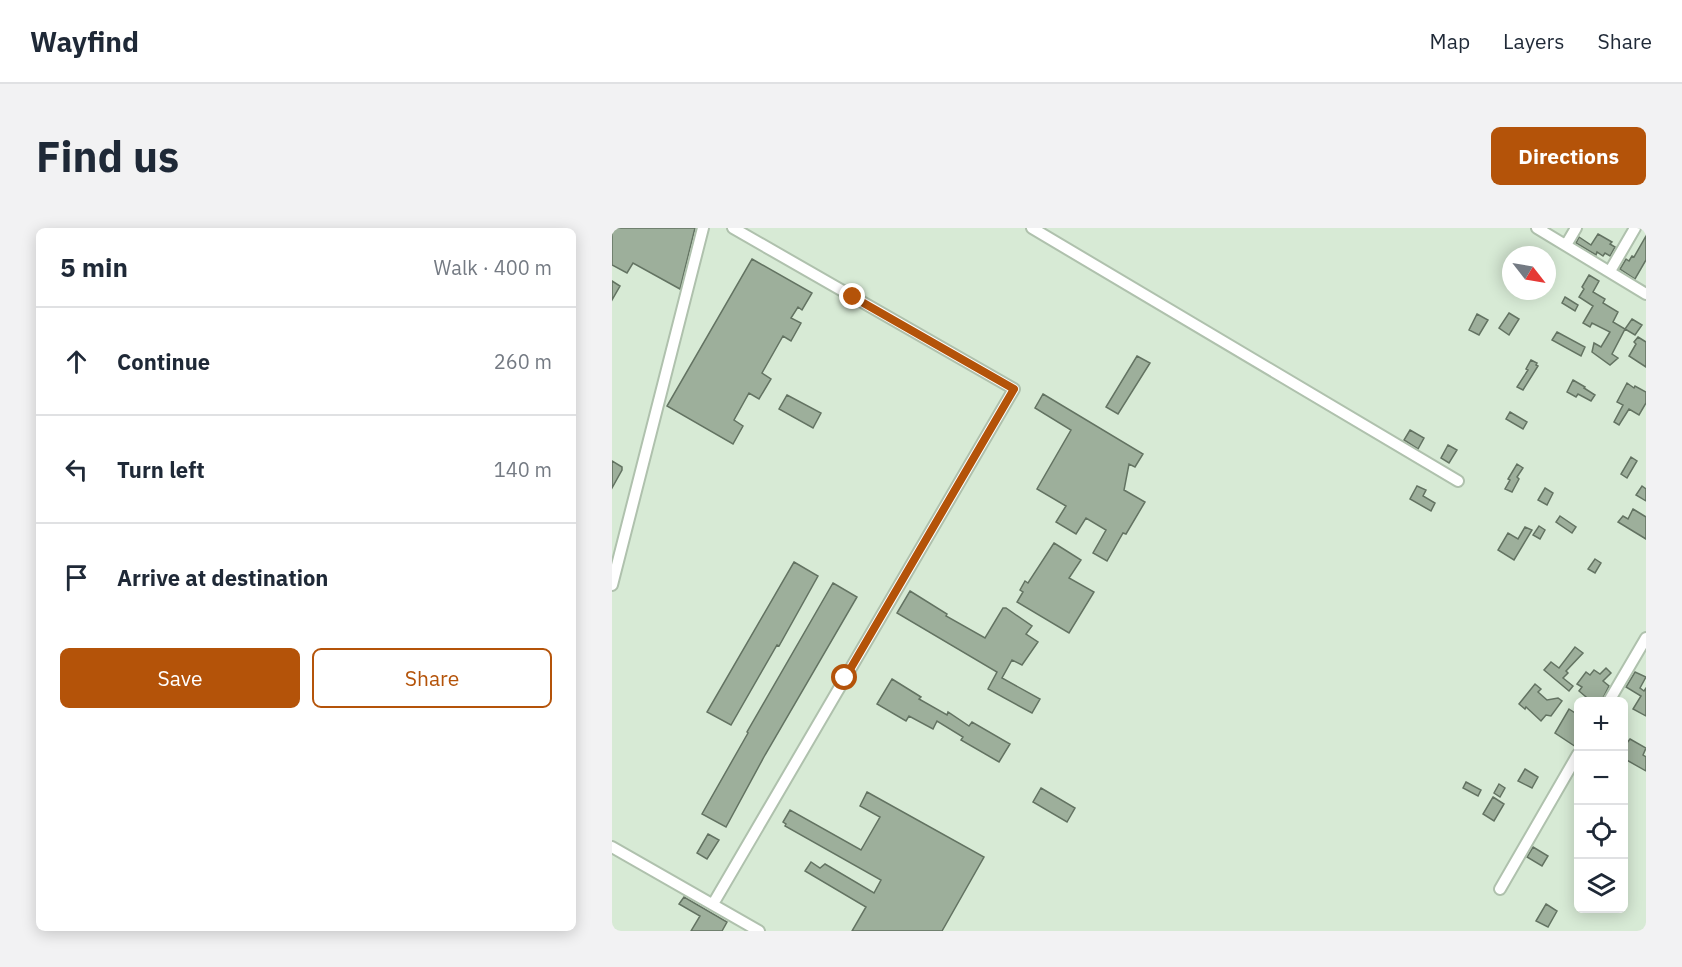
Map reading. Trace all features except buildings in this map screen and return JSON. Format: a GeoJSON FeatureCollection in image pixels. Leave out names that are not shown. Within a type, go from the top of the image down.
{"type":"FeatureCollection","features":[{"type":"Feature","properties":{"kind":"street"},"geometry":{"type":"LineString","coordinates":[[612,585],[703,228]]}},
{"type":"Feature","properties":{"kind":"street"},"geometry":{"type":"LineString","coordinates":[[713,904],[1014,389],[733,228]]}},
{"type":"Feature","properties":{"kind":"street"},"geometry":{"type":"LineString","coordinates":[[1032,228],[1458,481]]}},
{"type":"Feature","properties":{"kind":"street"},"geometry":{"type":"LineString","coordinates":[[1537,228],[1645,292]]}},
{"type":"Feature","properties":{"kind":"street"},"geometry":{"type":"LineString","coordinates":[[1566,245],[1576,228]]}},
{"type":"Feature","properties":{"kind":"street"},"geometry":{"type":"LineString","coordinates":[[1610,271],[1635,228]]}},
{"type":"Feature","properties":{"kind":"street"},"geometry":{"type":"LineString","coordinates":[[1612,697],[1646,638]]}},
{"type":"Feature","properties":{"kind":"street"},"geometry":{"type":"LineString","coordinates":[[1500,889],[1574,761]]}},
{"type":"Feature","properties":{"kind":"street"},"geometry":{"type":"LineString","coordinates":[[612,847],[759,931]]}},
{"type":"Feature","properties":{"kind":"route"},"geometry":{"type":"LineString","coordinates":[[845,678],[1014,389],[853,297]]}}]}
